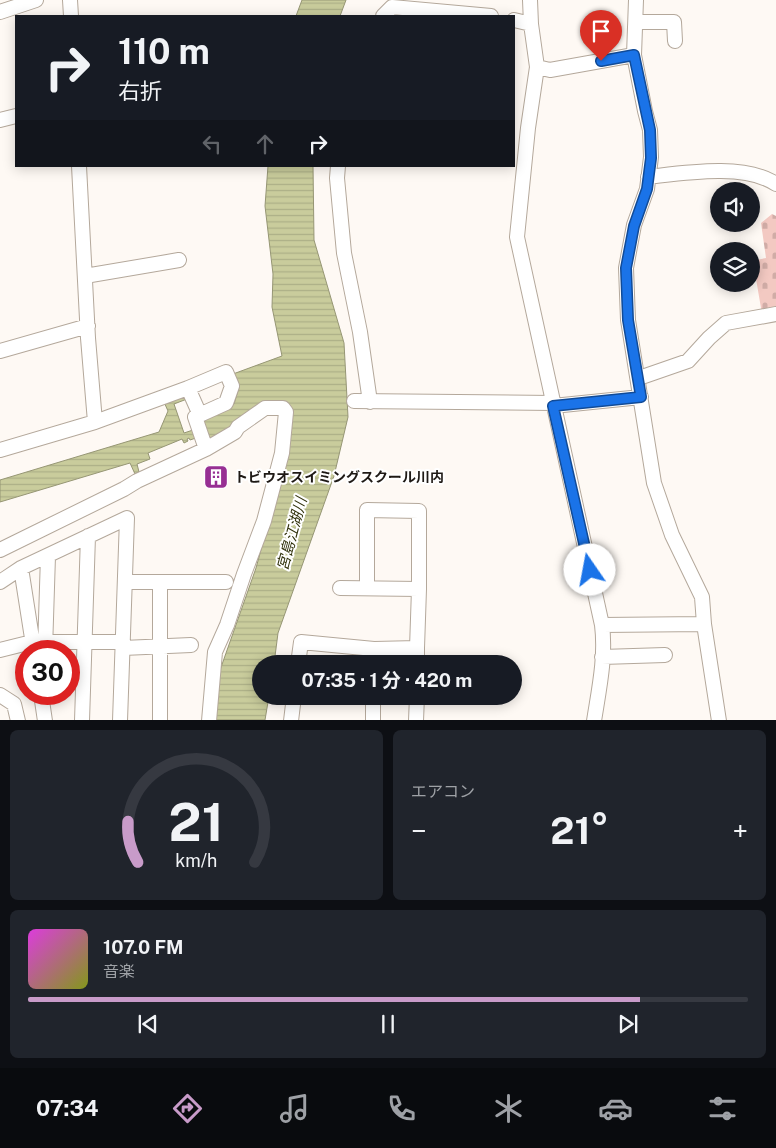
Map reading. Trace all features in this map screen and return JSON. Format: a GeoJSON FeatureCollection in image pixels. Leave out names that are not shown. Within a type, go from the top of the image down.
{"type":"FeatureCollection","features":[{"type":"Feature","properties":{"kind":"street"},"geometry":{"type":"LineString","coordinates":[[70,0],[71,15]]}},
{"type":"Feature","properties":{"kind":"street"},"geometry":{"type":"LineString","coordinates":[[530,0],[537,67],[528,128],[517,237],[602,625],[604,639],[594,720]]}},
{"type":"Feature","properties":{"kind":"street"},"geometry":{"type":"LineString","coordinates":[[636,0],[634,55],[650,130],[651,158],[647,189],[634,226],[626,268],[628,320],[639,378],[654,484],[672,535],[702,597],[704,624],[719,720]]}},
{"type":"Feature","properties":{"kind":"street"},"geometry":{"type":"LineString","coordinates":[[0,12],[28,1]]}},
{"type":"Feature","properties":{"kind":"street"},"geometry":{"type":"LineString","coordinates":[[385,15],[392,7],[480,15]]}},
{"type":"Feature","properties":{"kind":"street"},"geometry":{"type":"LineString","coordinates":[[515,20],[531,24]]}},
{"type":"Feature","properties":{"kind":"street"},"geometry":{"type":"LineString","coordinates":[[636,22],[674,22],[675,41]]}},
{"type":"Feature","properties":{"kind":"street"},"geometry":{"type":"LineString","coordinates":[[537,67],[550,70],[634,55]]}},
{"type":"Feature","properties":{"kind":"street"},"geometry":{"type":"LineString","coordinates":[[0,120],[15,116]]}},
{"type":"Feature","properties":{"kind":"street"},"geometry":{"type":"LineString","coordinates":[[80,167],[88,326],[96,422]]}},
{"type":"Feature","properties":{"kind":"street"},"geometry":{"type":"LineString","coordinates":[[338,167],[337,178],[344,253],[360,332],[370,402]]}},
{"type":"Feature","properties":{"kind":"street"},"geometry":{"type":"LineString","coordinates":[[648,177],[706,171],[737,172],[770,180],[776,184]]}},
{"type":"Feature","properties":{"kind":"street"},"geometry":{"type":"LineString","coordinates":[[85,276],[179,260]]}},
{"type":"Feature","properties":{"kind":"street"},"geometry":{"type":"LineString","coordinates":[[639,378],[688,360],[726,323],[776,314]]}},
{"type":"Feature","properties":{"kind":"street"},"geometry":{"type":"LineString","coordinates":[[0,351],[88,326]]}},
{"type":"Feature","properties":{"kind":"street"},"geometry":{"type":"LineString","coordinates":[[0,450],[96,422],[226,372],[232,386],[226,403],[195,417],[206,449]]}},
{"type":"Feature","properties":{"kind":"street"},"geometry":{"type":"LineString","coordinates":[[188,388],[200,415]]}},
{"type":"Feature","properties":{"kind":"street"},"geometry":{"type":"LineString","coordinates":[[354,401],[553,404],[641,397]]}},
{"type":"Feature","properties":{"kind":"street"},"geometry":{"type":"LineString","coordinates":[[0,550],[137,481],[206,449],[235,432],[238,427],[265,408],[283,408],[285,410],[282,453],[264,522],[216,652],[209,720]]}},
{"type":"Feature","properties":{"kind":"street"},"geometry":{"type":"LineString","coordinates":[[367,588],[367,510],[419,511],[417,655]]}},
{"type":"Feature","properties":{"kind":"street"},"geometry":{"type":"LineString","coordinates":[[0,582],[21,568],[127,518],[120,720]]}},
{"type":"Feature","properties":{"kind":"street"},"geometry":{"type":"LineString","coordinates":[[82,720],[88,536]]}},
{"type":"Feature","properties":{"kind":"street"},"geometry":{"type":"LineString","coordinates":[[40,640],[48,556]]}},
{"type":"Feature","properties":{"kind":"street"},"geometry":{"type":"LineString","coordinates":[[21,568],[37,640]]}},
{"type":"Feature","properties":{"kind":"street"},"geometry":{"type":"LineString","coordinates":[[125,582],[226,582]]}},
{"type":"Feature","properties":{"kind":"street"},"geometry":{"type":"LineString","coordinates":[[160,582],[160,720]]}},
{"type":"Feature","properties":{"kind":"street"},"geometry":{"type":"LineString","coordinates":[[340,588],[419,588]]}},
{"type":"Feature","properties":{"kind":"street"},"geometry":{"type":"LineString","coordinates":[[602,625],[704,624]]}},
{"type":"Feature","properties":{"kind":"street"},"geometry":{"type":"LineString","coordinates":[[80,642],[161,647],[191,645]]}},
{"type":"Feature","properties":{"kind":"street"},"geometry":{"type":"LineString","coordinates":[[299,655],[301,642],[374,649],[417,648]]}},
{"type":"Feature","properties":{"kind":"street"},"geometry":{"type":"LineString","coordinates":[[0,650],[15,649]]}},
{"type":"Feature","properties":{"kind":"street"},"geometry":{"type":"LineString","coordinates":[[374,649],[374,655]]}},
{"type":"Feature","properties":{"kind":"street"},"geometry":{"type":"LineString","coordinates":[[602,657],[666,655]]}},
{"type":"Feature","properties":{"kind":"street"},"geometry":{"type":"LineString","coordinates":[[0,695],[14,704],[18,720]]}},
{"type":"Feature","properties":{"kind":"street"},"geometry":{"type":"LineString","coordinates":[[43,705],[45,720]]}},
{"type":"Feature","properties":{"kind":"street"},"geometry":{"type":"LineString","coordinates":[[291,720],[293,705]]}},
{"type":"Feature","properties":{"kind":"street"},"geometry":{"type":"LineString","coordinates":[[373,705],[373,720]]}},
{"type":"Feature","properties":{"kind":"street"},"geometry":{"type":"LineString","coordinates":[[416,720],[417,705]]}},
{"type":"Feature","properties":{"kind":"green space"},"geometry":{"type":"Polygon","coordinates":[[[772,214],[776,216],[776,310],[762,314],[758,292],[760,292],[760,259],[766,258],[761,223],[772,214]]]}},
{"type":"Feature","properties":{"kind":"water"},"geometry":{"type":"Polygon","coordinates":[[[302,0],[346,0],[340,15],[296,15],[302,0]]]}},
{"type":"Feature","properties":{"kind":"water","name":"宮島江湖川"},"geometry":{"type":"Polygon","coordinates":[[[268,167],[313,167],[314,240],[344,343],[348,417],[334,476],[278,633],[275,655],[252,655],[252,705],[268,705],[265,720],[215,720],[219,673],[256,568],[287,455],[290,413],[260,404],[207,442],[201,420],[234,404],[239,387],[236,385],[233,374],[282,356],[272,307],[273,274],[265,206],[268,167]]]}},
{"type":"Feature","properties":{"kind":"water"},"geometry":{"type":"Polygon","coordinates":[[[185,393],[187,399],[174,404],[184,433],[193,430],[196,438],[190,440],[189,438],[184,443],[182,439],[148,453],[150,459],[137,464],[139,472],[135,474],[130,463],[0,502],[0,480],[159,432],[168,411],[164,402],[185,393]]]}},
{"type":"Feature","properties":{"kind":"place","name":"トビウオスイミングスクール川内"},"geometry":{"type":"Point","coordinates":[216,477]}},
{"type":"Feature","properties":{"kind":"route"},"geometry":{"type":"LineString","coordinates":[[590,570],[553,406],[641,397],[628,320],[626,268],[634,226],[647,189],[651,158],[650,130],[634,55],[601,61]]}}]}
